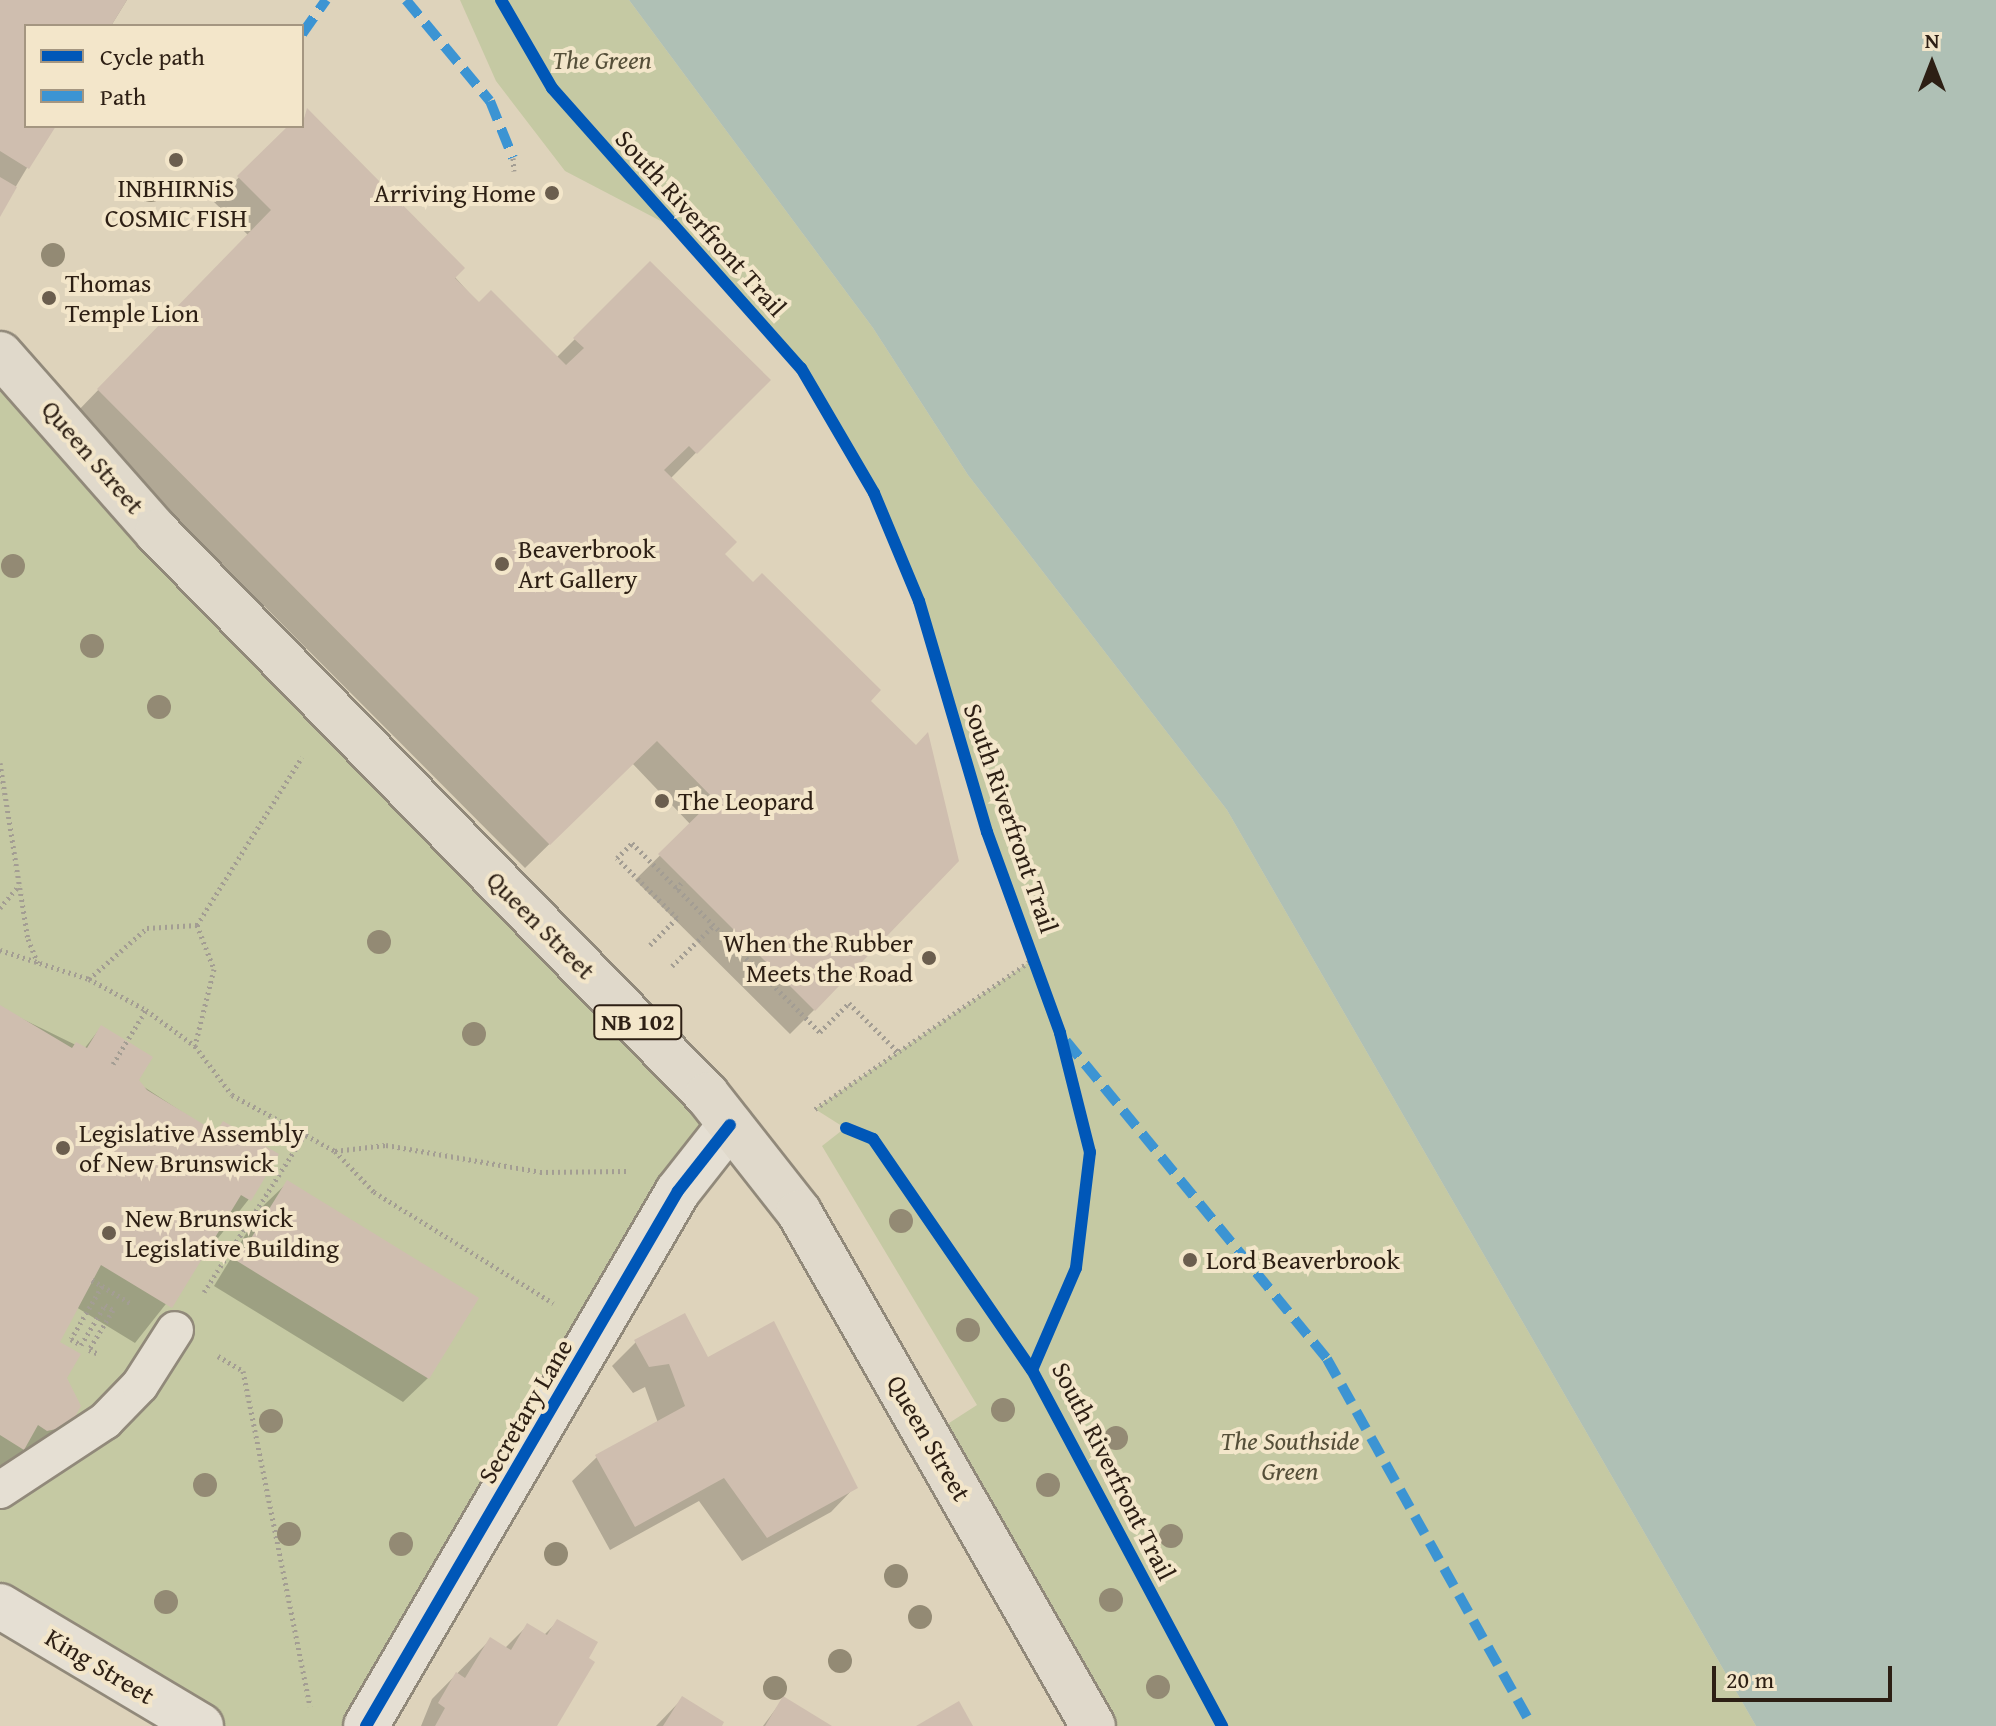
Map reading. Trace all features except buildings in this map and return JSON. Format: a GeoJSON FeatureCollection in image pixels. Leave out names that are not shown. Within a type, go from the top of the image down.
{"type":"FeatureCollection","features":[{"type":"Feature","properties":{"kind":"main road","name":"Queen Street"},"geometry":{"type":"LineString","coordinates":[[0,354],[337,720],[730,1125],[799,1212],[1093,1726]]}},
{"type":"Feature","properties":{"kind":"street","name":"Secretary Lane"},"geometry":{"type":"LineString","coordinates":[[366,1726],[678,1191],[730,1125]]}},
{"type":"Feature","properties":{"kind":"street","name":"King Street"},"geometry":{"type":"LineString","coordinates":[[0,1606],[201,1726]]}},
{"type":"Feature","properties":{"kind":"lane"},"geometry":{"type":"LineString","coordinates":[[0,1490],[105,1421],[140,1385],[175,1330]]}},
{"type":"Feature","properties":{"kind":"path"},"geometry":{"type":"LineString","coordinates":[[513,158],[514,171]]}},
{"type":"Feature","properties":{"kind":"path"},"geometry":{"type":"LineString","coordinates":[[197,925],[289,770],[337,720]]}},
{"type":"Feature","properties":{"kind":"path"},"geometry":{"type":"LineString","coordinates":[[0,763],[19,882],[40,967]]}},
{"type":"Feature","properties":{"kind":"path"},"geometry":{"type":"LineString","coordinates":[[650,945],[677,918],[617,858],[632,843],[820,1032],[849,1003],[898,1052]]}},
{"type":"Feature","properties":{"kind":"path"},"geometry":{"type":"LineString","coordinates":[[676,889],[684,880]]}},
{"type":"Feature","properties":{"kind":"path"},"geometry":{"type":"LineString","coordinates":[[0,908],[19,882]]}},
{"type":"Feature","properties":{"kind":"path"},"geometry":{"type":"LineString","coordinates":[[89,979],[147,928],[197,925]]}},
{"type":"Feature","properties":{"kind":"path"},"geometry":{"type":"LineString","coordinates":[[195,1046],[214,969],[197,925]]}},
{"type":"Feature","properties":{"kind":"path"},"geometry":{"type":"LineString","coordinates":[[672,966],[713,926]]}},
{"type":"Feature","properties":{"kind":"path"},"geometry":{"type":"LineString","coordinates":[[0,950],[40,967],[89,979],[146,1010],[195,1046],[232,1095],[335,1151],[374,1192],[598,1330]]}},
{"type":"Feature","properties":{"kind":"path"},"geometry":{"type":"LineString","coordinates":[[815,1109],[1035,958]]}},
{"type":"Feature","properties":{"kind":"path"},"geometry":{"type":"LineString","coordinates":[[113,1064],[146,1010]]}},
{"type":"Feature","properties":{"kind":"path"},"geometry":{"type":"LineString","coordinates":[[305,1134],[175,1330],[243,1371],[310,1706]]}},
{"type":"Feature","properties":{"kind":"path"},"geometry":{"type":"LineString","coordinates":[[335,1151],[386,1145],[540,1172],[637,1169]]}},
{"type":"Feature","properties":{"kind":"path"},"geometry":{"type":"LineString","coordinates":[[92,1280],[125,1300]]}},
{"type":"Feature","properties":{"kind":"path"},"geometry":{"type":"LineString","coordinates":[[102,1286],[71,1339],[81,1345],[105,1305],[113,1310],[89,1350],[99,1355],[122,1317]]}},
{"type":"Feature","properties":{"kind":"green space","name":"The Southside Green"},"geometry":{"type":"Polygon","coordinates":[[[460,0],[629,0],[873,328],[968,475],[1227,810],[1756,1726],[1093,1726],[929,1436],[977,1405],[822,1146],[845,1128],[815,1109],[1035,958],[987,832],[919,601],[874,493],[801,368],[676,229],[565,171],[496,81],[460,0]]]}},
{"type":"Feature","properties":{"kind":"green space"},"geometry":{"type":"Polygon","coordinates":[[[0,354],[730,1125],[366,1726],[201,1726],[0,1606],[0,354]]]}},
{"type":"Feature","properties":{"kind":"shaded area"},"geometry":{"type":"Polygon","coordinates":[[[629,0],[1996,0],[1996,1726],[1756,1726],[1227,810],[968,475],[873,328],[629,0]]]}},
{"type":"Feature","properties":{"kind":"marked path"},"geometry":{"type":"LineString","coordinates":[[304,31],[326,0]]}},
{"type":"Feature","properties":{"kind":"marked path"},"geometry":{"type":"LineString","coordinates":[[406,0],[490,101],[513,158]]}},
{"type":"Feature","properties":{"kind":"marked path"},"geometry":{"type":"LineString","coordinates":[[1066,1041],[1327,1359],[1532,1726]]}},
{"type":"Feature","properties":{"kind":"cycle path","name":"South Riverfront Trail"},"geometry":{"type":"LineString","coordinates":[[501,0],[552,88],[801,368],[874,493],[919,601],[987,832],[1060,1033],[1090,1152],[1076,1268],[1032,1370],[1222,1726]]}},
{"type":"Feature","properties":{"kind":"cycle path"},"geometry":{"type":"LineString","coordinates":[[366,1726],[678,1191],[730,1125]]}},
{"type":"Feature","properties":{"kind":"cycle path","name":"South Riverfront Trail"},"geometry":{"type":"LineString","coordinates":[[846,1128],[873,1139],[1032,1370]]}},
{"type":"Feature","properties":{"kind":"place","name":"INBHIRNiS COSMIC FISH"},"geometry":{"type":"Point","coordinates":[176,160]}},
{"type":"Feature","properties":{"kind":"place","name":"Arriving Home"},"geometry":{"type":"Point","coordinates":[552,193]}},
{"type":"Feature","properties":{"kind":"place","name":"Thomas Temple Lion"},"geometry":{"type":"Point","coordinates":[49,298]}},
{"type":"Feature","properties":{"kind":"place","name":"Beaverbrook Art Gallery"},"geometry":{"type":"Point","coordinates":[502,564]}},
{"type":"Feature","properties":{"kind":"place","name":"The Leopard"},"geometry":{"type":"Point","coordinates":[662,801]}},
{"type":"Feature","properties":{"kind":"place","name":"When the Rubber Meets the Road"},"geometry":{"type":"Point","coordinates":[929,958]}},
{"type":"Feature","properties":{"kind":"place","name":"Legislative Assembly of New Brunswick"},"geometry":{"type":"Point","coordinates":[63,1148]}},
{"type":"Feature","properties":{"kind":"place","name":"New Brunswick Legislative Building"},"geometry":{"type":"Point","coordinates":[109,1233]}},
{"type":"Feature","properties":{"kind":"place","name":"Lord Beaverbrook"},"geometry":{"type":"Point","coordinates":[1190,1260]}},
{"type":"Feature","properties":{"kind":"park label","name":"The Green"},"geometry":{"type":"Point","coordinates":[602,60]}}]}
